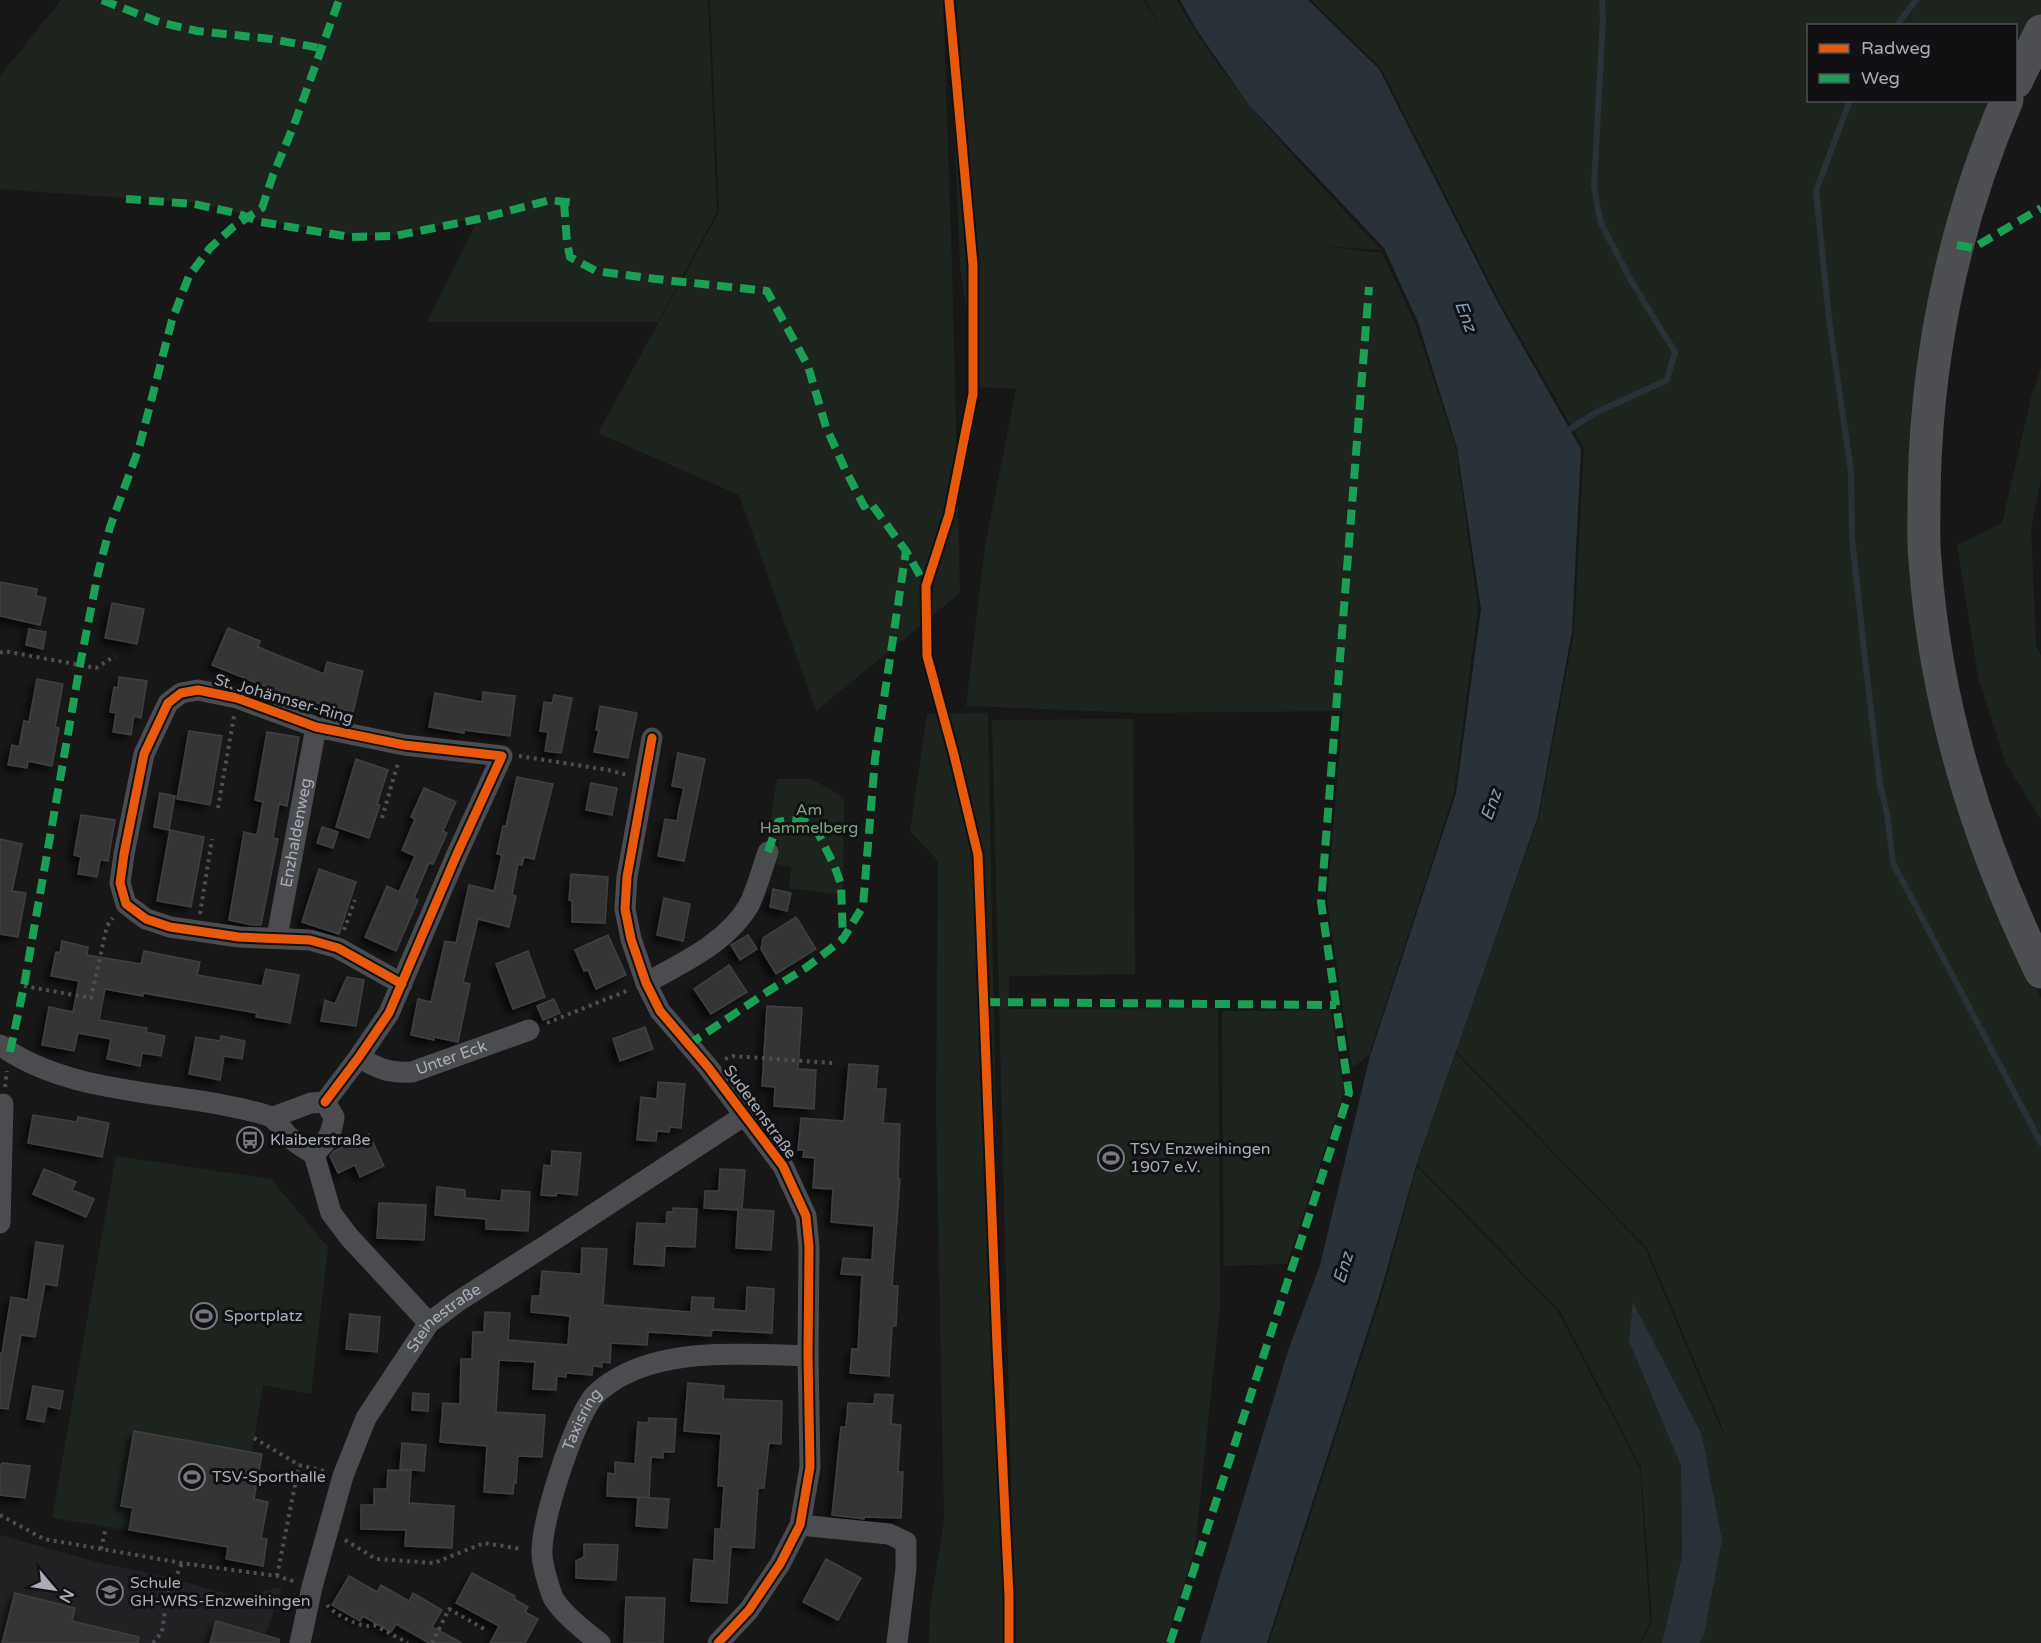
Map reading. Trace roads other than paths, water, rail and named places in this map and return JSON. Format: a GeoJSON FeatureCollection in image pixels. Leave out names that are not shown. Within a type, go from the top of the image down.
{"type":"FeatureCollection","features":[{"type":"Feature","properties":{"kind":"main road"},"geometry":{"type":"LineString","coordinates":[[2017,80],[2041,31]]}},
{"type":"Feature","properties":{"kind":"main road"},"geometry":{"type":"LineString","coordinates":[[2006,102],[1973,192],[1940,322],[1927,423],[1924,471],[1925,560],[1940,676],[1968,793],[2004,891],[2041,972]]}},
{"type":"Feature","properties":{"kind":"street","name":"St. Johännser-Ring"},"geometry":{"type":"LineString","coordinates":[[277,937],[240,937],[170,927],[146,918],[126,904],[120,883],[122,863],[144,754],[168,703],[181,693],[198,690],[237,698],[316,727],[404,745],[502,756],[456,854],[389,1012],[359,1057]]}},
{"type":"Feature","properties":{"kind":"street","name":"Enzhaldenweg"},"geometry":{"type":"LineString","coordinates":[[277,937],[316,727]]}},
{"type":"Feature","properties":{"kind":"street","name":"Sudetenstraße"},"geometry":{"type":"LineString","coordinates":[[652,738],[627,877],[626,909],[631,939],[646,983],[660,1011],[708,1067],[783,1166],[806,1216],[809,1247],[810,1467],[800,1525],[780,1564],[749,1610],[718,1643]]}},
{"type":"Feature","properties":{"kind":"street"},"geometry":{"type":"LineString","coordinates":[[646,983],[708,948],[734,925],[749,904],[768,852]]}},
{"type":"Feature","properties":{"kind":"street"},"geometry":{"type":"LineString","coordinates":[[277,937],[310,940],[338,948],[402,984]]}},
{"type":"Feature","properties":{"kind":"street","name":"Unter Eck"},"geometry":{"type":"LineString","coordinates":[[359,1057],[376,1067],[395,1073],[412,1072],[529,1030]]}},
{"type":"Feature","properties":{"kind":"street"},"geometry":{"type":"LineString","coordinates":[[5,1049],[50,1071],[84,1081],[273,1117],[311,1102],[325,1102]]}},
{"type":"Feature","properties":{"kind":"street"},"geometry":{"type":"LineString","coordinates":[[325,1102],[359,1057]]}},
{"type":"Feature","properties":{"kind":"street"},"geometry":{"type":"LineString","coordinates":[[314,1154],[325,1144],[333,1131],[334,1117],[325,1102]]}},
{"type":"Feature","properties":{"kind":"street"},"geometry":{"type":"LineString","coordinates":[[0,1222],[3,1104]]}},
{"type":"Feature","properties":{"kind":"street","name":"Steinestraße"},"geometry":{"type":"LineString","coordinates":[[300,1643],[312,1587],[343,1476],[366,1418],[429,1323],[457,1302],[745,1115]]}},
{"type":"Feature","properties":{"kind":"street"},"geometry":{"type":"LineString","coordinates":[[273,1117],[285,1133],[314,1154],[331,1213],[350,1238],[429,1323]]}},
{"type":"Feature","properties":{"kind":"street","name":"Taxisring"},"geometry":{"type":"LineString","coordinates":[[600,1643],[579,1626],[553,1597],[541,1553],[545,1526],[581,1417],[593,1397],[616,1379],[645,1367],[681,1358],[725,1353],[808,1356]]}},
{"type":"Feature","properties":{"kind":"street"},"geometry":{"type":"LineString","coordinates":[[800,1525],[890,1534],[906,1542],[906,1569],[897,1643]]}},
{"type":"Feature","properties":{"kind":"water","name":"Enz"},"geometry":{"type":"Polygon","coordinates":[[[1180,0],[1308,0],[1379,69],[1498,303],[1581,449],[1572,631],[1538,816],[1417,1163],[1380,1293],[1267,1643],[1200,1643],[1288,1351],[1320,1265],[1370,1056],[1456,793],[1481,609],[1457,448],[1418,322],[1384,248],[1249,105],[1196,29],[1180,0]]]}},
{"type":"Feature","properties":{"kind":"water"},"geometry":{"type":"Polygon","coordinates":[[[1633,1302],[1702,1435],[1722,1540],[1704,1635],[1700,1643],[1662,1643],[1682,1556],[1681,1466],[1629,1341],[1633,1302]]]}},
{"type":"Feature","properties":{"kind":"waterway"},"geometry":{"type":"LineString","coordinates":[[1570,429],[1595,413],[1667,380],[1675,352],[1630,279],[1600,221],[1594,186],[1602,0]]}},
{"type":"Feature","properties":{"kind":"waterway"},"geometry":{"type":"LineString","coordinates":[[1898,24],[1916,0]]}},
{"type":"Feature","properties":{"kind":"waterway"},"geometry":{"type":"LineString","coordinates":[[1849,102],[1816,191],[1829,319],[1851,472],[1852,538],[1865,660],[1880,785],[1887,813],[1893,863],[2041,1143]]}},
{"type":"Feature","properties":{"kind":"place","name":"Klaiberstraße"},"geometry":{"type":"Point","coordinates":[250,1140]}},
{"type":"Feature","properties":{"kind":"place","name":"TSV Enzweihingen 1907 e.V."},"geometry":{"type":"Point","coordinates":[1111,1158]}},
{"type":"Feature","properties":{"kind":"place","name":"Sportplatz"},"geometry":{"type":"Point","coordinates":[204,1316]}},
{"type":"Feature","properties":{"kind":"place","name":"TSV-Sporthalle"},"geometry":{"type":"Point","coordinates":[192,1477]}},
{"type":"Feature","properties":{"kind":"place","name":"Schule GH-WRS-Enzweihingen"},"geometry":{"type":"Point","coordinates":[110,1592]}},
{"type":"Feature","properties":{"kind":"park label","name":"Am Hammelberg"},"geometry":{"type":"Point","coordinates":[809,819]}}]}
